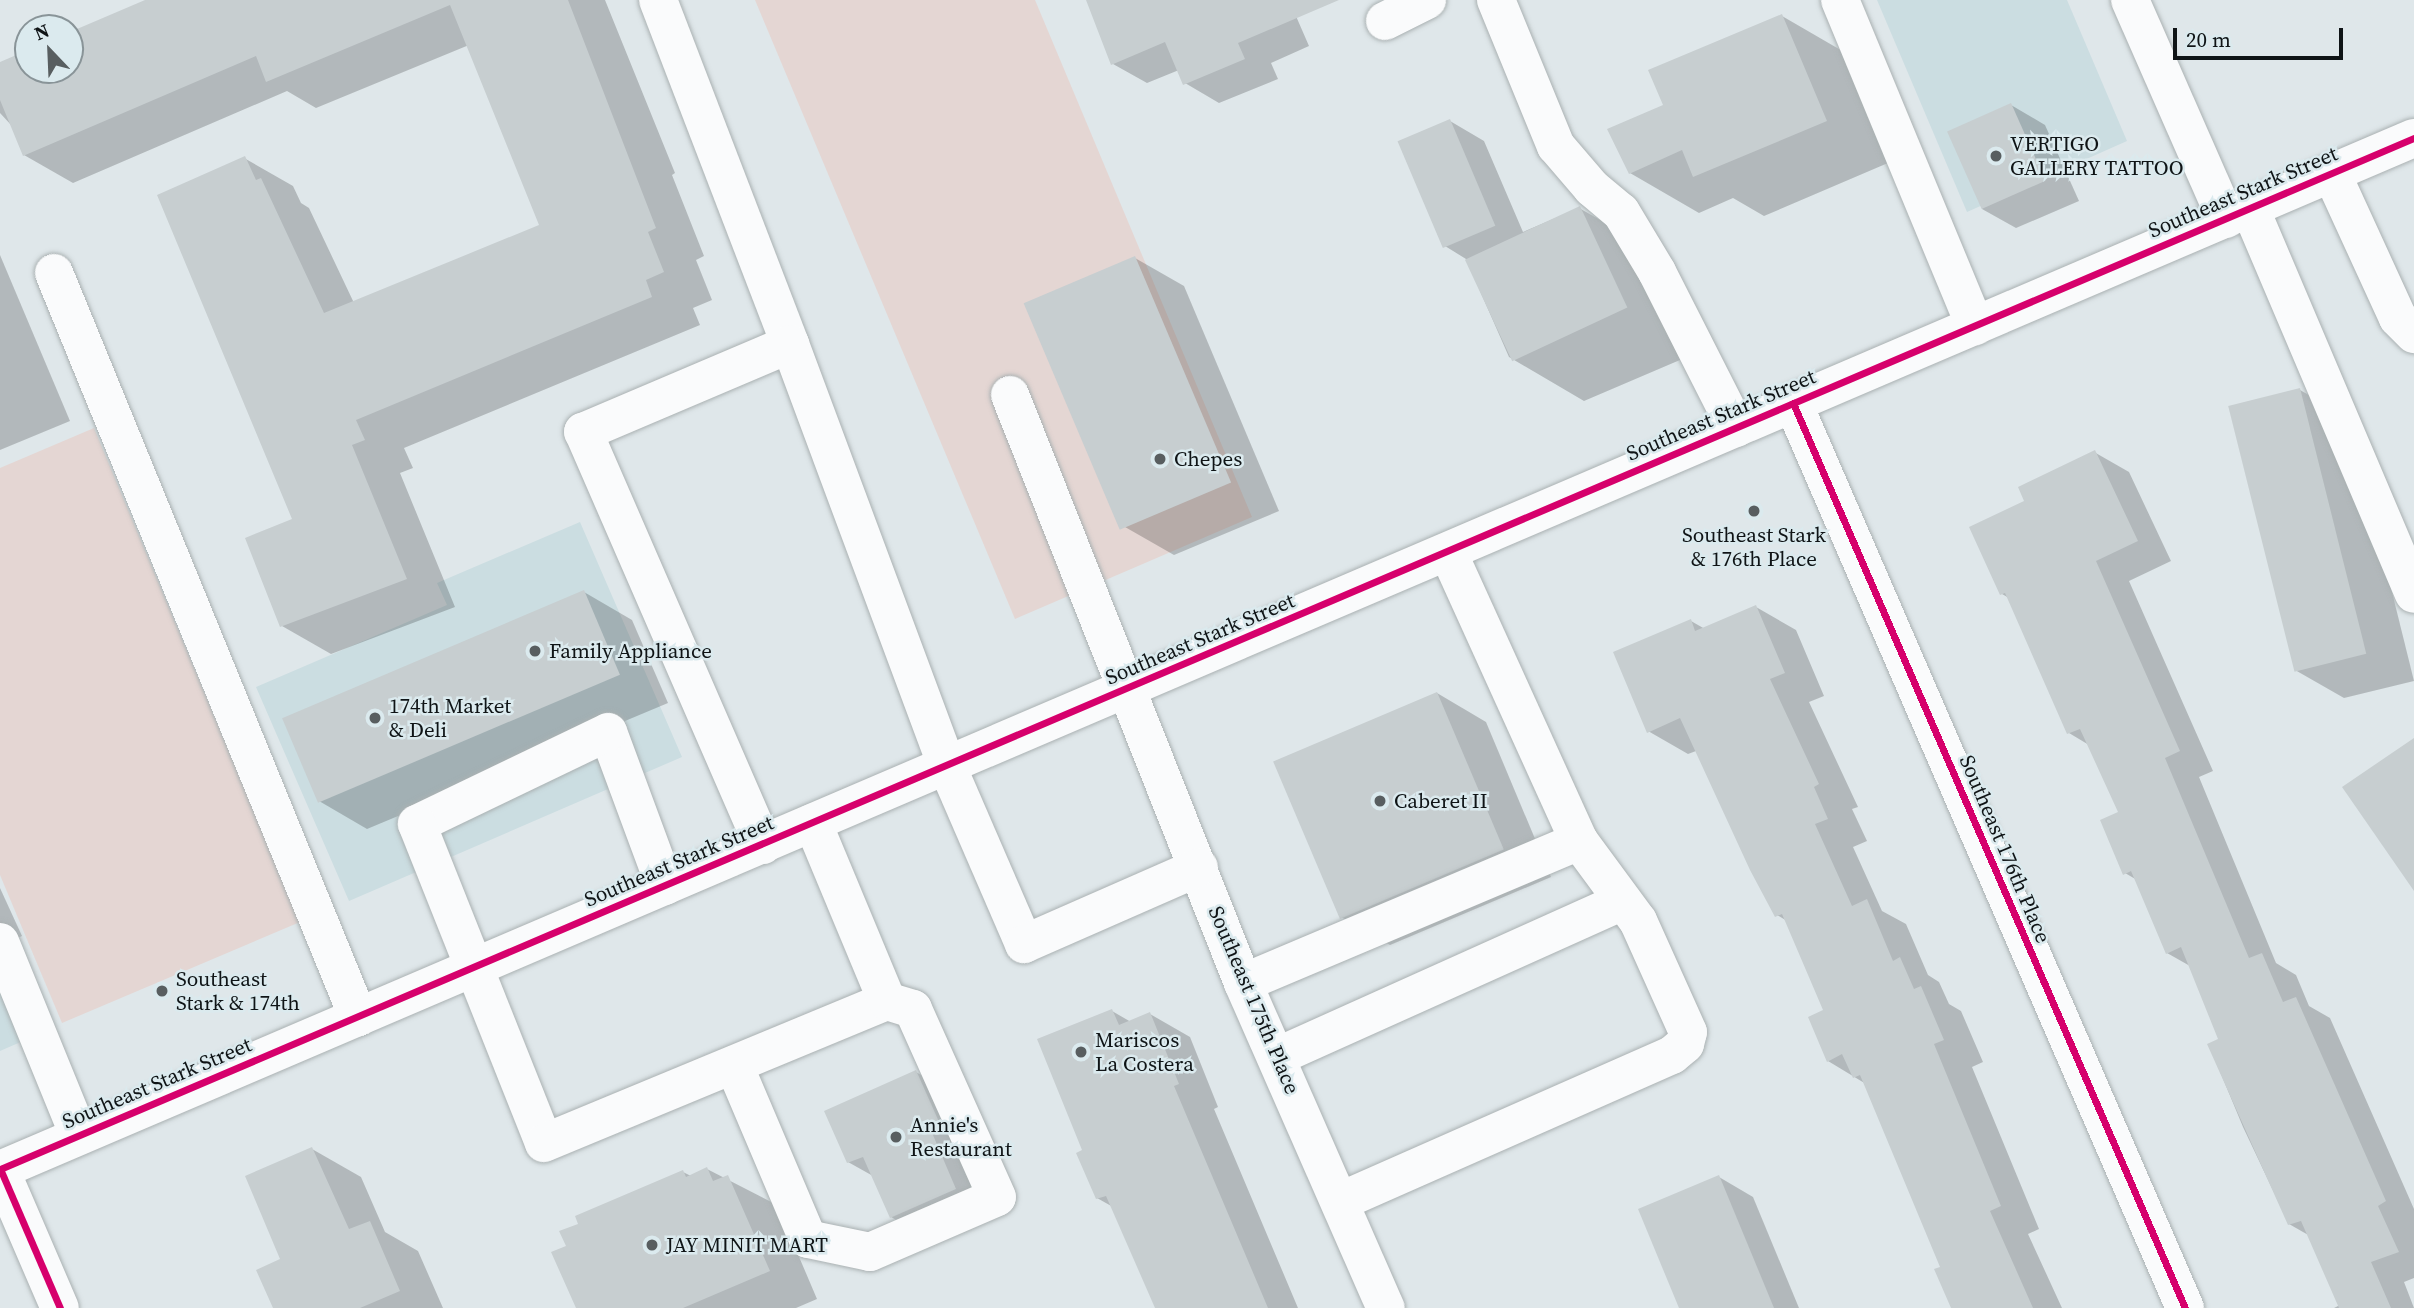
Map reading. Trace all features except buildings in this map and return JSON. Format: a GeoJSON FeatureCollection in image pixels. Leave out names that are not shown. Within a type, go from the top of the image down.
{"type":"FeatureCollection","features":[{"type":"Feature","properties":{"kind":"main road"},"geometry":{"type":"LineString","coordinates":[[658,0],[947,766],[1024,944],[1199,867]]}},
{"type":"Feature","properties":{"kind":"main road"},"geometry":{"type":"LineString","coordinates":[[1385,21],[1427,0]]}},
{"type":"Feature","properties":{"kind":"main road"},"geometry":{"type":"LineString","coordinates":[[1496,0],[1556,146],[1592,188],[1621,212],[1657,271],[1736,428]]}},
{"type":"Feature","properties":{"kind":"main road"},"geometry":{"type":"LineString","coordinates":[[1840,0],[1975,326]]}},
{"type":"Feature","properties":{"kind":"main road"},"geometry":{"type":"LineString","coordinates":[[2130,0],[2238,214],[2414,594]]}},
{"type":"Feature","properties":{"kind":"main road","name":"Southeast Stark Street"},"geometry":{"type":"LineString","coordinates":[[0,1170],[2414,138]]}},
{"type":"Feature","properties":{"kind":"main road"},"geometry":{"type":"LineString","coordinates":[[2332,174],[2398,318],[2414,334]]}},
{"type":"Feature","properties":{"kind":"main road"},"geometry":{"type":"LineString","coordinates":[[54,273],[358,1017]]}},
{"type":"Feature","properties":{"kind":"main road"},"geometry":{"type":"LineString","coordinates":[[763,845],[583,432],[790,345]]}},
{"type":"Feature","properties":{"kind":"main road","name":"Southeast 175th Place"},"geometry":{"type":"LineString","coordinates":[[1010,395],[1243,983],[1386,1308]]}},
{"type":"Feature","properties":{"kind":"main road","name":"Southeast 176th Place"},"geometry":{"type":"LineString","coordinates":[[1793,403],[2185,1308]]}},
{"type":"Feature","properties":{"kind":"main road"},"geometry":{"type":"LineString","coordinates":[[1341,1201],[1672,1055],[1685,1044],[1688,1032],[1638,921],[1579,841],[1448,552]]}},
{"type":"Feature","properties":{"kind":"main road"},"geometry":{"type":"LineString","coordinates":[[665,886],[608,732],[417,824],[544,1143],[887,1001],[913,1009],[997,1197],[870,1252],[808,1239],[734,1065]]}},
{"type":"Feature","properties":{"kind":"main road"},"geometry":{"type":"LineString","coordinates":[[813,823],[887,1001]]}},
{"type":"Feature","properties":{"kind":"main road"},"geometry":{"type":"LineString","coordinates":[[1243,983],[1579,841]]}},
{"type":"Feature","properties":{"kind":"main road"},"geometry":{"type":"LineString","coordinates":[[1276,1057],[1623,901]]}},
{"type":"Feature","properties":{"kind":"main road"},"geometry":{"type":"LineString","coordinates":[[0,942],[16,1018],[79,1136]]}},
{"type":"Feature","properties":{"kind":"main road"},"geometry":{"type":"LineString","coordinates":[[0,1170],[60,1308]]}},
{"type":"Feature","properties":{"kind":"shaded area"},"geometry":{"type":"Polygon","coordinates":[[[755,0],[1035,0],[1252,517],[1015,619],[755,0]]]}},
{"type":"Feature","properties":{"kind":"shaded area"},"geometry":{"type":"Polygon","coordinates":[[[1877,0],[2067,0],[2127,141],[1967,212],[1877,0]]]}},
{"type":"Feature","properties":{"kind":"shaded area"},"geometry":{"type":"Polygon","coordinates":[[[94,428],[300,922],[62,1023],[0,875],[0,468],[94,428]]]}},
{"type":"Feature","properties":{"kind":"shaded area"},"geometry":{"type":"Polygon","coordinates":[[[580,522],[682,757],[349,901],[256,687],[447,605],[437,583],[580,522]]]}},
{"type":"Feature","properties":{"kind":"shaded area"},"geometry":{"type":"Polygon","coordinates":[[[0,987],[23,1041],[0,1051],[0,987]]]}},
{"type":"Feature","properties":{"kind":"cycle path"},"geometry":{"type":"LineString","coordinates":[[60,1308],[0,1169],[2414,138]]}},
{"type":"Feature","properties":{"kind":"cycle path"},"geometry":{"type":"LineString","coordinates":[[1793,403],[2185,1308]]}},
{"type":"Feature","properties":{"kind":"place","name":"VERTIGO GALLERY TATTOO"},"geometry":{"type":"Point","coordinates":[1996,156]}},
{"type":"Feature","properties":{"kind":"place","name":"Chepes"},"geometry":{"type":"Point","coordinates":[1160,459]}},
{"type":"Feature","properties":{"kind":"place","name":"Southeast Stark & 176th Place"},"geometry":{"type":"Point","coordinates":[1754,511]}},
{"type":"Feature","properties":{"kind":"place","name":"Family Appliance"},"geometry":{"type":"Point","coordinates":[535,651]}},
{"type":"Feature","properties":{"kind":"place","name":"174th Market & Deli"},"geometry":{"type":"Point","coordinates":[375,718]}},
{"type":"Feature","properties":{"kind":"place","name":"Caberet II"},"geometry":{"type":"Point","coordinates":[1380,801]}},
{"type":"Feature","properties":{"kind":"place","name":"Southeast Stark & 174th"},"geometry":{"type":"Point","coordinates":[162,991]}},
{"type":"Feature","properties":{"kind":"place","name":"Mariscos La Costera"},"geometry":{"type":"Point","coordinates":[1081,1052]}},
{"type":"Feature","properties":{"kind":"place","name":"Annie's Restaurant"},"geometry":{"type":"Point","coordinates":[896,1137]}},
{"type":"Feature","properties":{"kind":"place","name":"JAY MINIT MART"},"geometry":{"type":"Point","coordinates":[652,1245]}}]}
